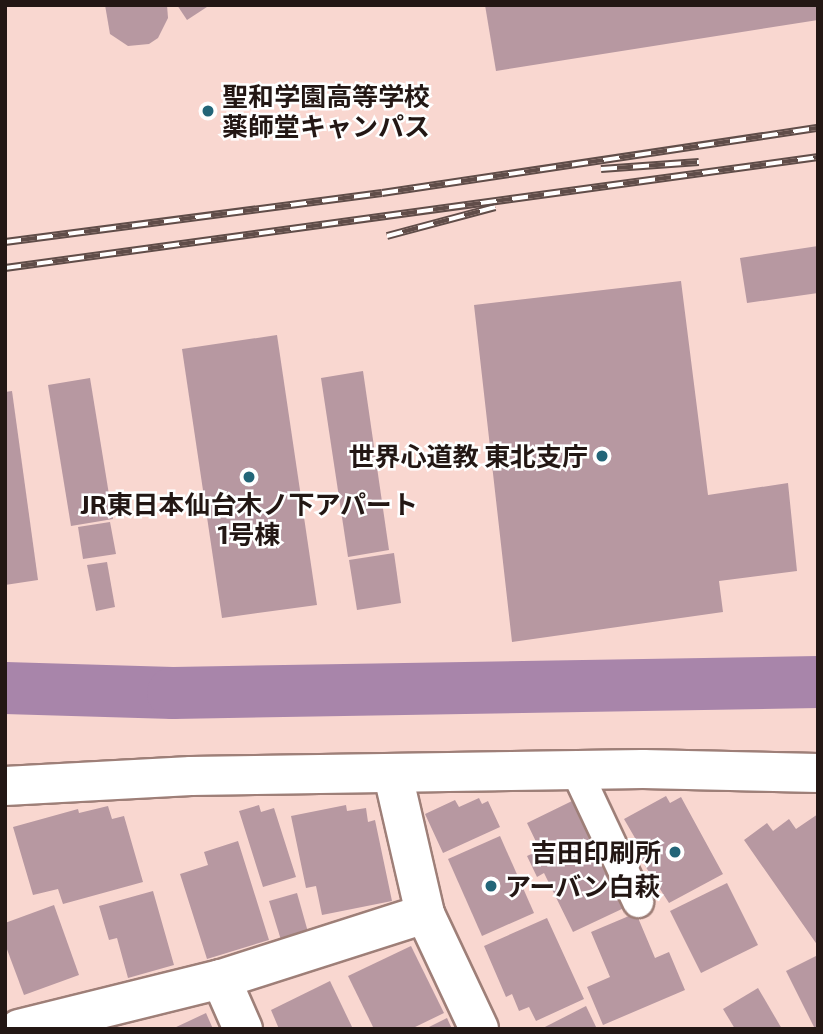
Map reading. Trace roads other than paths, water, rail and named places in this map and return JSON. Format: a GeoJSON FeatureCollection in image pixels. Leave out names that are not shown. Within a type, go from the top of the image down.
{"type":"FeatureCollection","features":[{"type":"Feature","properties":{"kind":"street"},"geometry":{"type":"LineString","coordinates":[[5,786],[140,777],[576,770],[818,773]]}},
{"type":"Feature","properties":{"kind":"street"},"geometry":{"type":"LineString","coordinates":[[393,775],[425,914],[479,1029]]}},
{"type":"Feature","properties":{"kind":"street"},"geometry":{"type":"LineString","coordinates":[[19,1029],[221,979],[425,914]]}},
{"type":"Feature","properties":{"kind":"street"},"geometry":{"type":"LineString","coordinates":[[221,979],[243,1029]]}},
{"type":"Feature","properties":{"kind":"lane"},"geometry":{"type":"LineString","coordinates":[[576,770],[638,902]]}},
{"type":"Feature","properties":{"kind":"waterway"},"geometry":{"type":"LineString","coordinates":[[5,688],[173,693],[818,682]]}},
{"type":"Feature","properties":{"kind":"railway"},"geometry":{"type":"LineString","coordinates":[[5,242],[382,193],[818,128]]}},
{"type":"Feature","properties":{"kind":"railway"},"geometry":{"type":"LineString","coordinates":[[5,268],[818,157]]}},
{"type":"Feature","properties":{"kind":"railway"},"geometry":{"type":"LineString","coordinates":[[601,169],[699,162]]}},
{"type":"Feature","properties":{"kind":"railway"},"geometry":{"type":"LineString","coordinates":[[387,236],[495,207]]}},
{"type":"Feature","properties":{"kind":"place","name":"聖和学園高等学校 薬師堂キャンパス"},"geometry":{"type":"Point","coordinates":[208,111]}},
{"type":"Feature","properties":{"kind":"place","name":"世界心道教 東北支庁"},"geometry":{"type":"Point","coordinates":[602,456]}},
{"type":"Feature","properties":{"kind":"place","name":"JR東日本仙台木ノ下アパート 1号棟"},"geometry":{"type":"Point","coordinates":[249,477]}},
{"type":"Feature","properties":{"kind":"place","name":"吉田印刷所"},"geometry":{"type":"Point","coordinates":[675,852]}},
{"type":"Feature","properties":{"kind":"place","name":"アーバン白萩"},"geometry":{"type":"Point","coordinates":[491,886]}}]}
